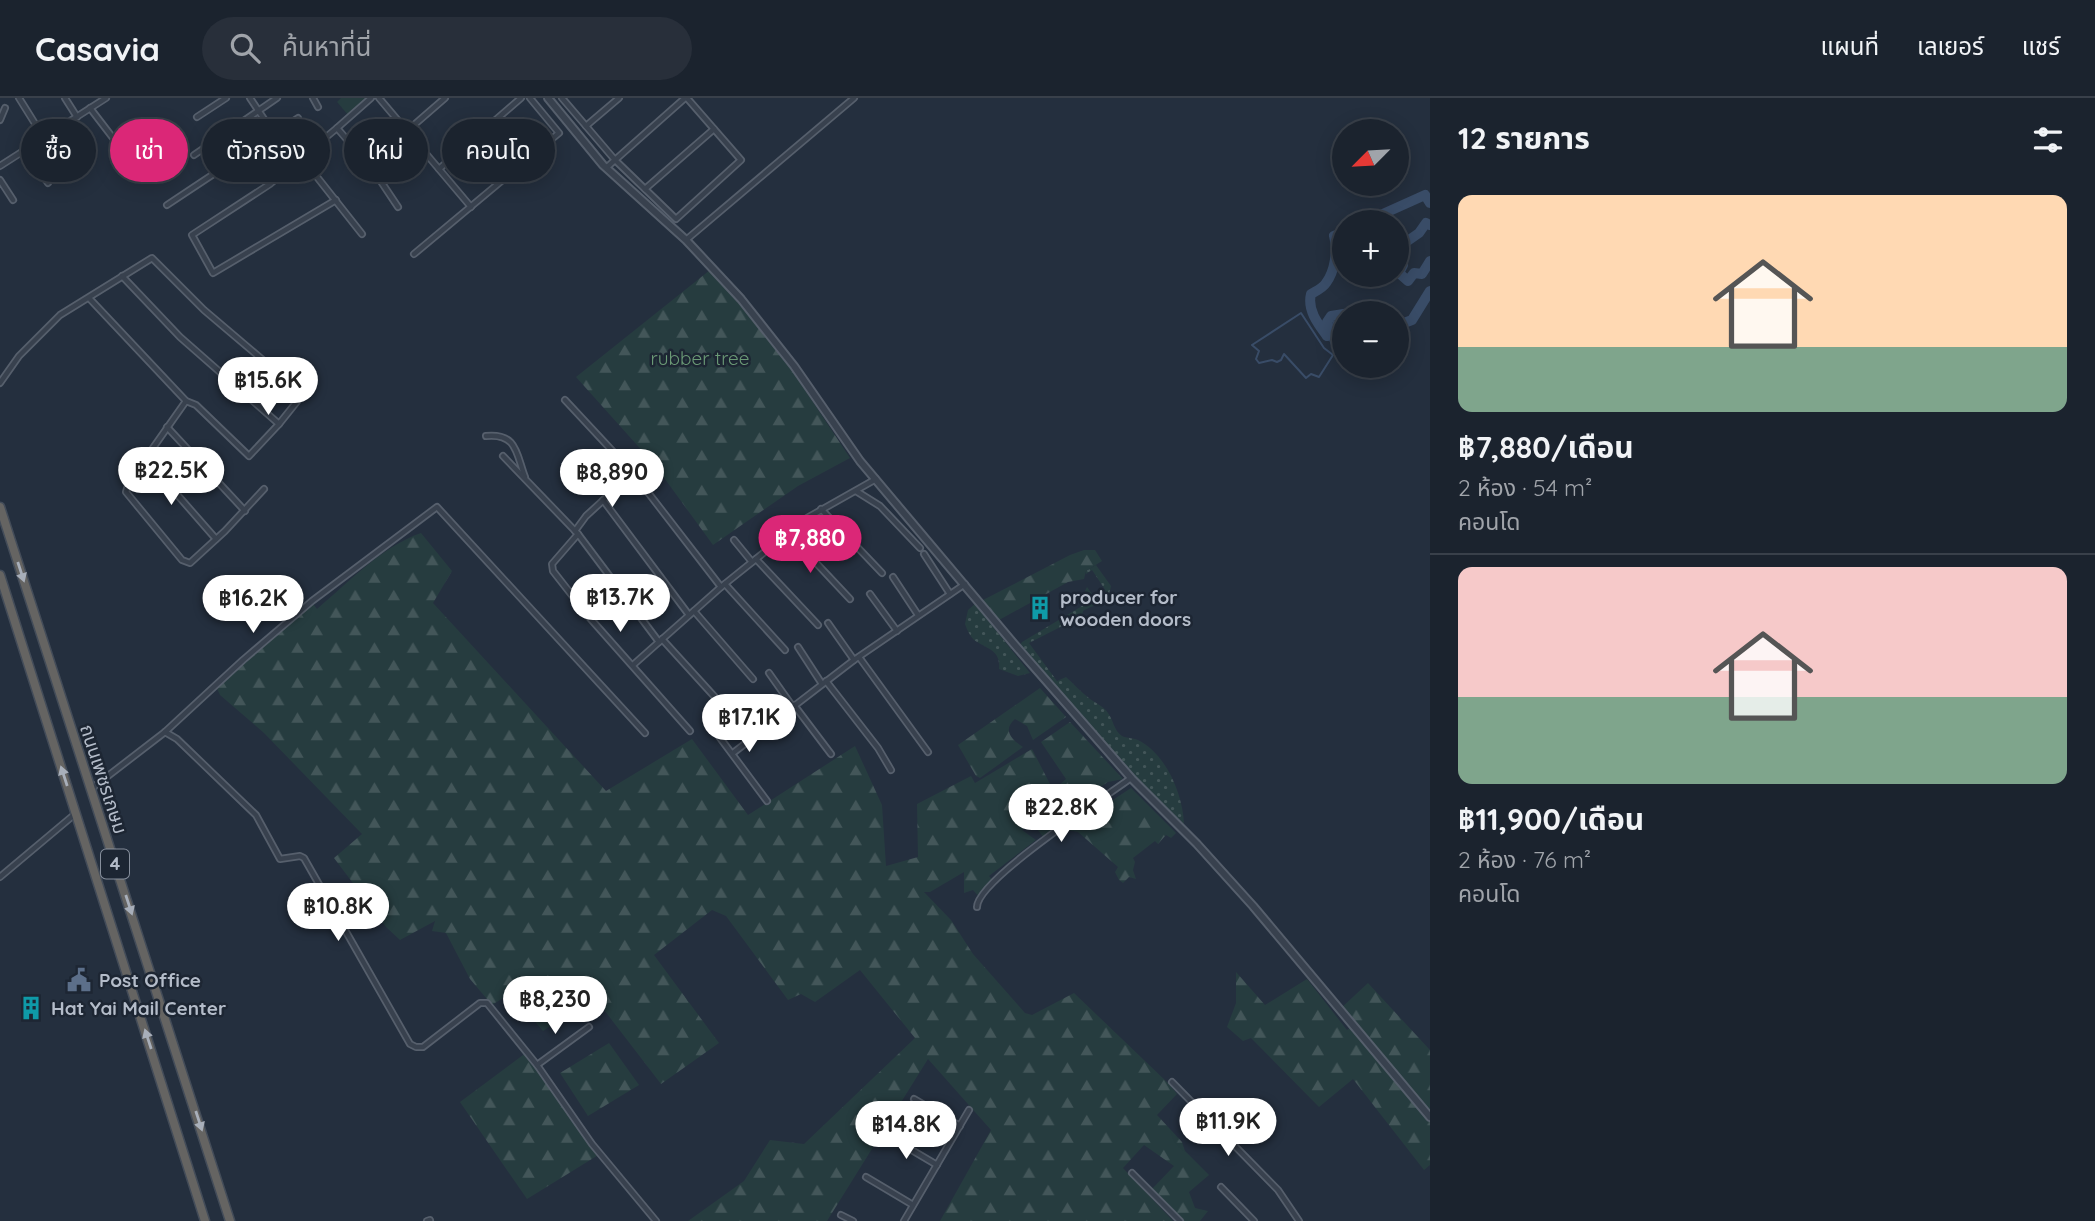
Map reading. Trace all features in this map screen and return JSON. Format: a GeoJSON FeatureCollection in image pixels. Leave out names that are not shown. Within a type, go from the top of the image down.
{"type":"FeatureCollection","features":[{"type":"Feature","properties":{"kind":"highway","name":"ถนนเพชรเกษม"},"geometry":{"type":"LineString","coordinates":[[0,507],[230,1221]]}},
{"type":"Feature","properties":{"kind":"highway","name":"ถนนเพชรเกษม"},"geometry":{"type":"LineString","coordinates":[[0,575],[205,1221]]}},
{"type":"Feature","properties":{"kind":"street"},"geometry":{"type":"LineString","coordinates":[[19,98],[32,119]]}},
{"type":"Feature","properties":{"kind":"street"},"geometry":{"type":"LineString","coordinates":[[65,98],[77,117]]}},
{"type":"Feature","properties":{"kind":"street"},"geometry":{"type":"LineString","coordinates":[[74,119],[106,98]]}},
{"type":"Feature","properties":{"kind":"street"},"geometry":{"type":"LineString","coordinates":[[197,117],[226,98]]}},
{"type":"Feature","properties":{"kind":"street"},"geometry":{"type":"LineString","coordinates":[[250,98],[264,119]]}},
{"type":"Feature","properties":{"kind":"street"},"geometry":{"type":"LineString","coordinates":[[194,155],[277,98]]}},
{"type":"Feature","properties":{"kind":"street"},"geometry":{"type":"LineString","coordinates":[[313,98],[318,107]]}},
{"type":"Feature","properties":{"kind":"street"},"geometry":{"type":"LineString","coordinates":[[330,134],[371,98]]}},
{"type":"Feature","properties":{"kind":"street"},"geometry":{"type":"LineString","coordinates":[[379,98],[397,119]]}},
{"type":"Feature","properties":{"kind":"street"},"geometry":{"type":"LineString","coordinates":[[421,119],[445,98]]}},
{"type":"Feature","properties":{"kind":"street"},"geometry":{"type":"LineString","coordinates":[[439,169],[521,98]]}},
{"type":"Feature","properties":{"kind":"street"},"geometry":{"type":"LineString","coordinates":[[414,254],[559,133],[530,98]]}},
{"type":"Feature","properties":{"kind":"street"},"geometry":{"type":"LineString","coordinates":[[548,98],[606,168],[686,240],[741,299],[794,366],[876,480],[1131,778],[1197,844],[1253,906],[1430,1117]]}},
{"type":"Feature","properties":{"kind":"street"},"geometry":{"type":"LineString","coordinates":[[562,98],[614,160],[676,219],[741,160],[686,98],[614,160],[606,168]]}},
{"type":"Feature","properties":{"kind":"street"},"geometry":{"type":"LineString","coordinates":[[586,126],[619,98]]}},
{"type":"Feature","properties":{"kind":"street"},"geometry":{"type":"LineString","coordinates":[[686,240],[854,98]]}},
{"type":"Feature","properties":{"kind":"street"},"geometry":{"type":"LineString","coordinates":[[0,120],[5,108]]}},
{"type":"Feature","properties":{"kind":"street"},"geometry":{"type":"LineString","coordinates":[[90,108],[110,134]]}},
{"type":"Feature","properties":{"kind":"street"},"geometry":{"type":"LineString","coordinates":[[337,128],[374,171],[398,207]]}},
{"type":"Feature","properties":{"kind":"street"},"geometry":{"type":"LineString","coordinates":[[645,189],[714,129]]}},
{"type":"Feature","properties":{"kind":"street"},"geometry":{"type":"LineString","coordinates":[[0,159],[3,164],[21,153]]}},
{"type":"Feature","properties":{"kind":"street"},"geometry":{"type":"LineString","coordinates":[[428,156],[471,207]]}},
{"type":"Feature","properties":{"kind":"street"},"geometry":{"type":"LineString","coordinates":[[0,180],[13,200]]}},
{"type":"Feature","properties":{"kind":"street"},"geometry":{"type":"LineString","coordinates":[[167,205],[202,182]]}},
{"type":"Feature","properties":{"kind":"street"},"geometry":{"type":"LineString","coordinates":[[272,182],[192,235],[213,273],[336,200]]}},
{"type":"Feature","properties":{"kind":"street"},"geometry":{"type":"LineString","coordinates":[[321,182],[362,234]]}},
{"type":"Feature","properties":{"kind":"street"},"geometry":{"type":"LineString","coordinates":[[0,383],[19,356],[60,315],[152,258],[204,310],[303,394],[249,456],[196,405],[186,401],[89,298]]}},
{"type":"Feature","properties":{"kind":"street"},"geometry":{"type":"LineString","coordinates":[[122,276],[180,337],[279,424]]}},
{"type":"Feature","properties":{"kind":"street"},"geometry":{"type":"LineString","coordinates":[[565,400],[633,473],[723,585],[785,650]]}},
{"type":"Feature","properties":{"kind":"street"},"geometry":{"type":"LineString","coordinates":[[186,401],[129,482],[126,492],[182,560],[190,563],[246,511],[264,489]]}},
{"type":"Feature","properties":{"kind":"street"},"geometry":{"type":"LineString","coordinates":[[167,427],[246,511]]}},
{"type":"Feature","properties":{"kind":"street"},"geometry":{"type":"LineString","coordinates":[[486,436],[498,435],[509,440],[527,481]]}},
{"type":"Feature","properties":{"kind":"street"},"geometry":{"type":"LineString","coordinates":[[503,456],[577,533],[660,641],[723,706]]}},
{"type":"Feature","properties":{"kind":"street"},"geometry":{"type":"LineString","coordinates":[[146,459],[216,539]]}},
{"type":"Feature","properties":{"kind":"street"},"geometry":{"type":"LineString","coordinates":[[633,473],[603,500],[552,564],[552,571],[690,731]]}},
{"type":"Feature","properties":{"kind":"street"},"geometry":{"type":"LineString","coordinates":[[633,665],[723,585],[788,533],[821,509],[876,480]]}},
{"type":"Feature","properties":{"kind":"street"},"geometry":{"type":"LineString","coordinates":[[856,490],[880,506],[920,548]]}},
{"type":"Feature","properties":{"kind":"street"},"geometry":{"type":"LineString","coordinates":[[603,500],[692,613],[753,679]]}},
{"type":"Feature","properties":{"kind":"street"},"geometry":{"type":"LineString","coordinates":[[91,789],[165,732],[312,601],[437,507],[645,733]]}},
{"type":"Feature","properties":{"kind":"street"},"geometry":{"type":"LineString","coordinates":[[821,509],[882,573]]}},
{"type":"Feature","properties":{"kind":"street"},"geometry":{"type":"LineString","coordinates":[[788,533],[850,599]]}},
{"type":"Feature","properties":{"kind":"street"},"geometry":{"type":"LineString","coordinates":[[734,540],[818,625]]}},
{"type":"Feature","properties":{"kind":"street"},"geometry":{"type":"LineString","coordinates":[[924,554],[950,594]]}},
{"type":"Feature","properties":{"kind":"street"},"geometry":{"type":"LineString","coordinates":[[893,577],[918,615]]}},
{"type":"Feature","properties":{"kind":"street"},"geometry":{"type":"LineString","coordinates":[[733,753],[824,682],[965,584]]}},
{"type":"Feature","properties":{"kind":"street"},"geometry":{"type":"LineString","coordinates":[[870,594],[897,631]]}},
{"type":"Feature","properties":{"kind":"street"},"geometry":{"type":"LineString","coordinates":[[828,623],[928,752]]}},
{"type":"Feature","properties":{"kind":"street"},"geometry":{"type":"LineString","coordinates":[[798,647],[878,748],[891,770]]}},
{"type":"Feature","properties":{"kind":"street"},"geometry":{"type":"LineString","coordinates":[[769,673],[831,754]]}},
{"type":"Feature","properties":{"kind":"street"},"geometry":{"type":"LineString","coordinates":[[738,699],[762,730]]}},
{"type":"Feature","properties":{"kind":"street"},"geometry":{"type":"LineString","coordinates":[[709,723],[767,801]]}},
{"type":"Feature","properties":{"kind":"street"},"geometry":{"type":"LineString","coordinates":[[165,732],[177,739],[256,815],[280,859],[300,856],[304,858],[410,1044],[423,1047],[480,1003],[487,1003],[537,1065],[592,1144],[656,1221]]}},
{"type":"Feature","properties":{"kind":"street"},"geometry":{"type":"LineString","coordinates":[[977,907],[980,896],[999,875],[1131,778]]}},
{"type":"Feature","properties":{"kind":"street"},"geometry":{"type":"LineString","coordinates":[[0,877],[76,813]]}},
{"type":"Feature","properties":{"kind":"street"},"geometry":{"type":"LineString","coordinates":[[537,1065],[589,1027]]}},
{"type":"Feature","properties":{"kind":"street"},"geometry":{"type":"LineString","coordinates":[[1172,1082],[1278,1190],[1299,1221]]}},
{"type":"Feature","properties":{"kind":"street"},"geometry":{"type":"LineString","coordinates":[[914,1099],[960,1126]]}},
{"type":"Feature","properties":{"kind":"street"},"geometry":{"type":"LineString","coordinates":[[904,1221],[969,1110]]}},
{"type":"Feature","properties":{"kind":"street"},"geometry":{"type":"LineString","coordinates":[[888,1136],[937,1165]]}},
{"type":"Feature","properties":{"kind":"street"},"geometry":{"type":"LineString","coordinates":[[1132,1173],[1181,1221]]}},
{"type":"Feature","properties":{"kind":"street"},"geometry":{"type":"LineString","coordinates":[[866,1177],[914,1205]]}},
{"type":"Feature","properties":{"kind":"street"},"geometry":{"type":"LineString","coordinates":[[1222,1187],[1254,1221]]}},
{"type":"Feature","properties":{"kind":"street"},"geometry":{"type":"LineString","coordinates":[[841,1214],[853,1221]]}},
{"type":"Feature","properties":{"kind":"green space"},"geometry":{"type":"Polygon","coordinates":[[[341,98],[368,98],[348,115],[337,102],[341,98]]]}},
{"type":"Feature","properties":{"kind":"green space","name":"rubber tree"},"geometry":{"type":"Polygon","coordinates":[[[710,270],[753,319],[793,372],[850,458],[798,486],[713,545],[654,464],[576,377],[710,270]]]}},
{"type":"Feature","properties":{"kind":"green space"},"geometry":{"type":"Polygon","coordinates":[[[421,533],[452,571],[433,603],[606,791],[692,739],[748,815],[855,746],[882,805],[886,866],[918,857],[917,804],[971,776],[975,783],[1032,749],[1050,784],[1057,787],[1066,779],[1041,742],[1070,722],[1123,779],[1100,787],[1091,806],[1044,838],[1031,821],[1022,830],[1036,840],[989,876],[996,884],[980,898],[973,890],[964,893],[964,872],[930,892],[924,892],[951,920],[973,954],[1025,1013],[1032,1015],[1074,993],[1168,1083],[1177,1094],[1157,1115],[1182,1142],[1185,1151],[1209,1175],[1189,1192],[1195,1208],[1208,1211],[1200,1221],[1183,1221],[1151,1190],[1174,1166],[1144,1145],[1123,1168],[1173,1221],[940,1221],[991,1130],[928,1059],[827,1221],[688,1221],[744,1181],[770,1140],[804,1144],[915,1038],[860,970],[815,1002],[801,994],[788,1000],[726,916],[712,910],[654,955],[719,1043],[661,1084],[601,1006],[597,995],[543,1031],[511,993],[492,1005],[470,979],[446,933],[432,931],[435,921],[400,940],[386,927],[334,858],[362,834],[264,733],[220,695],[215,684],[313,604],[317,609],[379,556],[421,533]]]}},
{"type":"Feature","properties":{"kind":"green space"},"geometry":{"type":"Polygon","coordinates":[[[1084,550],[1095,550],[1102,561],[1086,571],[1084,579],[1068,582],[999,620],[983,600],[1070,555],[1084,550]]]}},
{"type":"Feature","properties":{"kind":"green space"},"geometry":{"type":"Polygon","coordinates":[[[1096,565],[1111,586],[1107,597],[1101,603],[1083,611],[1082,616],[1029,643],[1057,681],[1066,677],[1106,711],[1119,734],[1138,740],[1157,755],[1176,788],[1184,824],[1130,772],[1020,645],[1087,603],[1082,597],[1087,587],[1095,598],[1106,591],[1092,570],[1086,574],[1086,571],[1096,565]]]}},
{"type":"Feature","properties":{"kind":"green space"},"geometry":{"type":"Polygon","coordinates":[[[975,604],[1030,673],[1018,676],[999,669],[995,654],[974,640],[965,624],[968,610],[975,604]]]}},
{"type":"Feature","properties":{"kind":"green space"},"geometry":{"type":"Polygon","coordinates":[[[1040,688],[1066,717],[1033,740],[1027,726],[1015,719],[1009,731],[1012,738],[1023,747],[980,778],[976,776],[958,745],[1040,688]]]}},
{"type":"Feature","properties":{"kind":"green space"},"geometry":{"type":"Polygon","coordinates":[[[1131,788],[1176,833],[1171,838],[1166,835],[1158,844],[1155,841],[1133,858],[1136,879],[1129,877],[1123,883],[1115,872],[1118,867],[1078,832],[1067,830],[1131,788]]]}},
{"type":"Feature","properties":{"kind":"green space"},"geometry":{"type":"Polygon","coordinates":[[[1236,972],[1265,1005],[1307,979],[1347,1030],[1353,1026],[1340,1009],[1368,983],[1430,1050],[1430,1165],[1424,1170],[1353,1079],[1319,1107],[1251,1038],[1243,1041],[1227,1027],[1236,1003],[1236,972]]]}},
{"type":"Feature","properties":{"kind":"green space"},"geometry":{"type":"Polygon","coordinates":[[[609,1043],[639,1085],[588,1116],[560,1073],[609,1043]]]}},
{"type":"Feature","properties":{"kind":"green space"},"geometry":{"type":"Polygon","coordinates":[[[527,1052],[600,1154],[527,1199],[460,1102],[527,1052]]]}},
{"type":"Feature","properties":{"kind":"waterway"},"geometry":{"type":"LineString","coordinates":[[1392,210],[1425,195],[1430,203]]}},
{"type":"Feature","properties":{"kind":"waterway"},"geometry":{"type":"LineString","coordinates":[[1409,240],[1419,233],[1426,223],[1430,225]]}},
{"type":"Feature","properties":{"kind":"waterway"},"geometry":{"type":"LineString","coordinates":[[1409,280],[1414,273],[1422,274],[1430,261]]}},
{"type":"Feature","properties":{"kind":"waterway"},"geometry":{"type":"LineString","coordinates":[[1327,336],[1317,322],[1310,300],[1311,294],[1323,286],[1332,273]]}},
{"type":"Feature","properties":{"kind":"waterway"},"geometry":{"type":"LineString","coordinates":[[1409,321],[1430,291]]}},
{"type":"Feature","properties":{"kind":"waterway"},"geometry":{"type":"LineString","coordinates":[[1301,313],[1324,348],[1333,355],[1319,377],[1311,374],[1306,378],[1284,354],[1277,362],[1272,360],[1259,363],[1256,359],[1259,351],[1252,345],[1301,313]]}},
{"type":"Feature","properties":{"kind":"waterway"},"geometry":{"type":"LineString","coordinates":[[1327,336],[1327,322],[1332,316]]}},
{"type":"Feature","properties":{"kind":"waterway"},"geometry":{"type":"LineString","coordinates":[[1332,326],[1328,334],[1332,345]]}},
{"type":"Feature","properties":{"kind":"place","name":"producer for wooden doors"},"geometry":{"type":"Point","coordinates":[1040,608]}},
{"type":"Feature","properties":{"kind":"place","name":"Post Office"},"geometry":{"type":"Point","coordinates":[79,980]}},
{"type":"Feature","properties":{"kind":"place","name":"Hat Yai Mail Center"},"geometry":{"type":"Point","coordinates":[31,1008]}}]}
